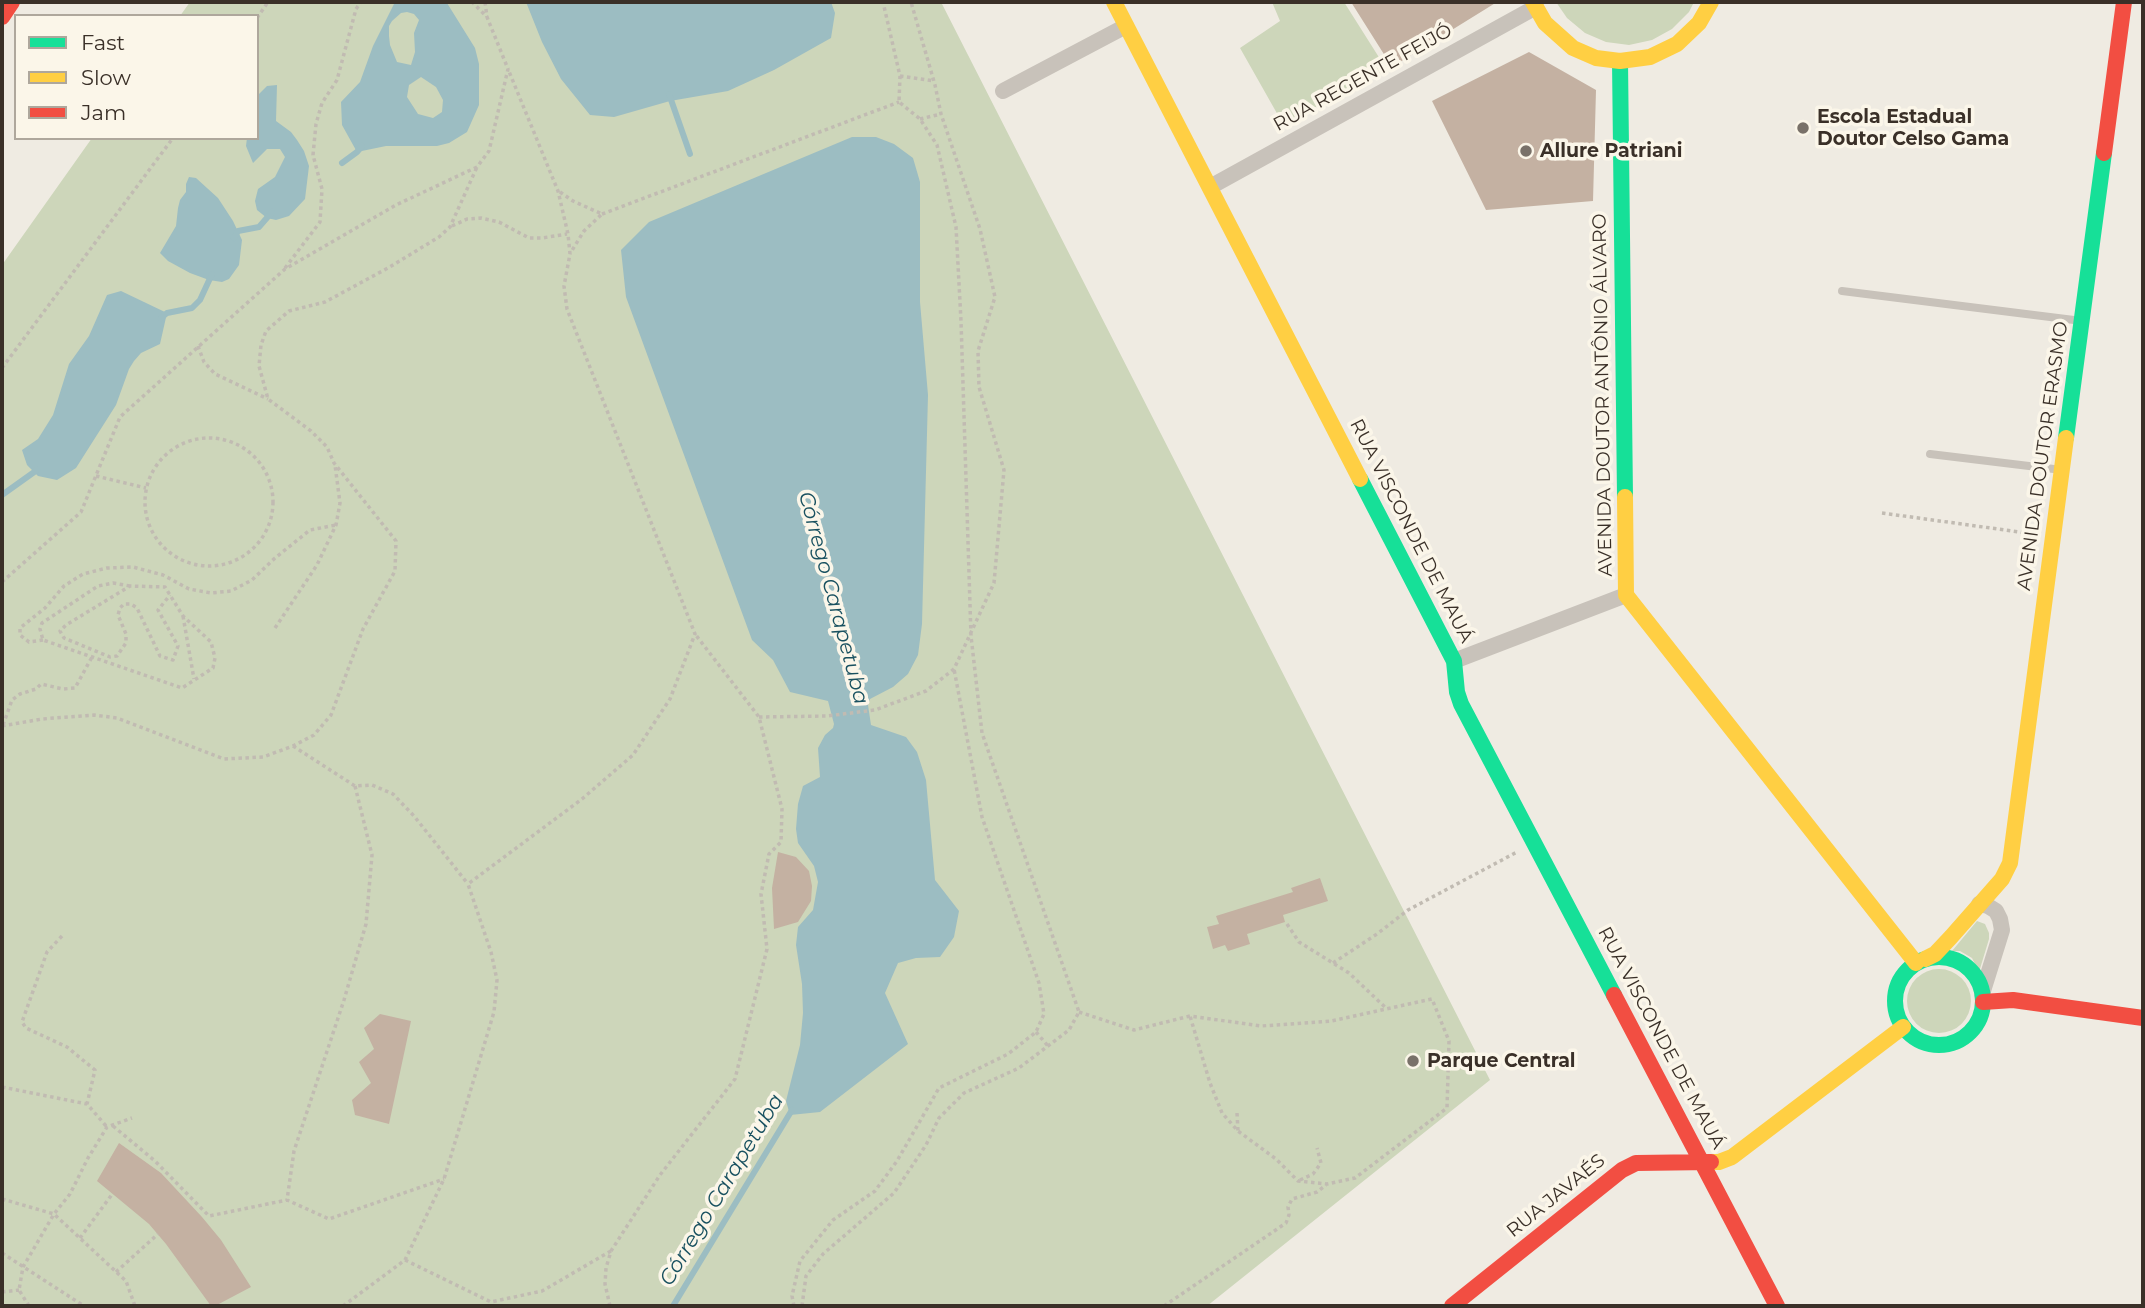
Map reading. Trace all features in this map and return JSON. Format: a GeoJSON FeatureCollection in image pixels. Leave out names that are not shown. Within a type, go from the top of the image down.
{"type":"FeatureCollection","features":[{"type":"Feature","properties":{"kind":"street"},"geometry":{"type":"LineString","coordinates":[[2,17],[12,2]]}},
{"type":"Feature","properties":{"kind":"street","name":"RUA VISCONDE DE MAUÁ"},"geometry":{"type":"LineString","coordinates":[[1114,2],[1454,661],[1461,704],[1777,1306]]}},
{"type":"Feature","properties":{"kind":"street"},"geometry":{"type":"LineString","coordinates":[[1535,4],[1553,33],[1573,48],[1596,58],[1620,61],[1650,57],[1677,44],[1699,23],[1711,2]]}},
{"type":"Feature","properties":{"kind":"street","name":"AVENIDA DOUTOR ERASMO"},"geometry":{"type":"LineString","coordinates":[[1921,961],[1935,954],[1946,943],[2002,879],[2010,863],[2124,2]]}},
{"type":"Feature","properties":{"kind":"street","name":"RUA REGENTE FEIJÓ"},"geometry":{"type":"LineString","coordinates":[[1210,187],[1535,4]]}},
{"type":"Feature","properties":{"kind":"street"},"geometry":{"type":"LineString","coordinates":[[1003,92],[1126,26]]}},
{"type":"Feature","properties":{"kind":"street","name":"AVENIDA DOUTOR ANTÔNIO ÁLVARO"},"geometry":{"type":"LineString","coordinates":[[1620,61],[1626,595],[1921,961]]}},
{"type":"Feature","properties":{"kind":"street"},"geometry":{"type":"LineString","coordinates":[[1454,661],[1626,595]]}},
{"type":"Feature","properties":{"kind":"street"},"geometry":{"type":"LineString","coordinates":[[1979,904],[1996,911],[2002,930],[1980,1016],[1973,1029],[1962,1039],[1948,1044],[1926,1044],[1903,1027],[1896,1014],[1895,992],[1905,973],[1921,961],[1940,957],[1962,964],[1978,980],[1983,998]]}},
{"type":"Feature","properties":{"kind":"street"},"geometry":{"type":"LineString","coordinates":[[1983,998],[2143,1018]]}},
{"type":"Feature","properties":{"kind":"street","name":"RUA JAVAÉS"},"geometry":{"type":"LineString","coordinates":[[1452,1306],[1622,1170],[1636,1163],[1719,1162],[1732,1157],[1903,1027]]}},
{"type":"Feature","properties":{"kind":"lane"},"geometry":{"type":"LineString","coordinates":[[1842,292],[2082,321]]}},
{"type":"Feature","properties":{"kind":"lane"},"geometry":{"type":"LineString","coordinates":[[1930,454],[2062,470]]}},
{"type":"Feature","properties":{"kind":"path"},"geometry":{"type":"LineString","coordinates":[[285,269],[320,222],[322,189],[313,155],[316,124],[322,103],[337,80],[356,9],[361,2]]}},
{"type":"Feature","properties":{"kind":"path"},"geometry":{"type":"LineString","coordinates":[[472,2],[487,17]]}},
{"type":"Feature","properties":{"kind":"path"},"geometry":{"type":"LineString","coordinates":[[485,2],[487,17],[558,191],[570,254],[564,286],[567,309],[695,634],[759,717],[782,809],[781,842],[769,854],[761,894],[766,949],[735,1079],[660,1175],[611,1251],[605,1284],[610,1306]]}},
{"type":"Feature","properties":{"kind":"path"},"geometry":{"type":"LineString","coordinates":[[883,2],[900,76],[899,102]]}},
{"type":"Feature","properties":{"kind":"path"},"geometry":{"type":"LineString","coordinates":[[759,717],[827,716],[875,710],[926,691],[954,669],[994,583],[1004,470],[979,387],[978,351],[995,297],[980,229],[941,114],[911,2]]}},
{"type":"Feature","properties":{"kind":"path"},"geometry":{"type":"LineString","coordinates":[[450,227],[477,167],[489,151],[508,69]]}},
{"type":"Feature","properties":{"kind":"path"},"geometry":{"type":"LineString","coordinates":[[900,76],[934,81]]}},
{"type":"Feature","properties":{"kind":"path"},"geometry":{"type":"LineString","coordinates":[[802,1306],[806,1276],[823,1254],[894,1193],[926,1145],[939,1118],[964,1093],[1019,1068],[1069,1030],[1079,1012],[982,733],[971,636],[956,227],[937,145],[920,119],[899,102]]}},
{"type":"Feature","properties":{"kind":"path"},"geometry":{"type":"LineString","coordinates":[[570,254],[584,231],[602,214],[899,102]]}},
{"type":"Feature","properties":{"kind":"path"},"geometry":{"type":"LineString","coordinates":[[920,119],[941,114]]}},
{"type":"Feature","properties":{"kind":"path"},"geometry":{"type":"LineString","coordinates":[[2,368],[172,140]]}},
{"type":"Feature","properties":{"kind":"path"},"geometry":{"type":"LineString","coordinates":[[2,582],[81,512],[120,417],[285,269],[396,205],[477,167]]}},
{"type":"Feature","properties":{"kind":"path"},"geometry":{"type":"LineString","coordinates":[[558,191],[602,214]]}},
{"type":"Feature","properties":{"kind":"path"},"geometry":{"type":"LineString","coordinates":[[268,399],[259,366],[261,345],[266,331],[289,311],[326,302],[388,268],[450,227],[467,219],[481,218],[499,222],[529,238],[568,234]]}},
{"type":"Feature","properties":{"kind":"path"},"geometry":{"type":"LineString","coordinates":[[2,725],[94,715],[117,718],[224,758],[263,757],[314,736],[331,715],[363,629],[396,571],[396,541],[334,463],[327,447],[311,431],[268,399],[215,374],[204,362],[198,346]]}},
{"type":"Feature","properties":{"kind":"path"},"geometry":{"type":"LineString","coordinates":[[202,438],[222,439],[241,446],[257,459],[268,476],[273,495],[272,516],[264,534],[252,550],[235,561],[216,566],[195,565],[177,557],[161,545],[150,528],[145,508],[146,488],[153,470],[166,454],[183,443],[202,438]]}},
{"type":"Feature","properties":{"kind":"path"},"geometry":{"type":"LineString","coordinates":[[275,628],[317,565],[336,525],[340,503],[334,463]]}},
{"type":"Feature","properties":{"kind":"path"},"geometry":{"type":"LineString","coordinates":[[96,476],[146,488]]}},
{"type":"Feature","properties":{"kind":"path"},"geometry":{"type":"LineString","coordinates":[[1882,513],[2053,537]]}},
{"type":"Feature","properties":{"kind":"path"},"geometry":{"type":"LineString","coordinates":[[43,640],[40,629],[42,623],[98,586],[113,583],[165,587],[183,616],[211,642],[215,659],[212,668],[181,688],[43,640],[29,642],[20,635],[20,628],[45,608],[64,586],[83,574],[107,568],[133,567],[163,575],[189,589],[211,593],[231,591],[252,580],[310,530],[336,525]]}},
{"type":"Feature","properties":{"kind":"path"},"geometry":{"type":"LineString","coordinates":[[130,586],[66,625],[60,631],[64,638],[110,657],[117,656],[126,643],[126,634],[118,615],[124,604],[131,604],[137,608],[160,656],[173,660],[178,646],[158,610],[170,595]]}},
{"type":"Feature","properties":{"kind":"path"},"geometry":{"type":"LineString","coordinates":[[183,616],[194,679]]}},
{"type":"Feature","properties":{"kind":"path"},"geometry":{"type":"LineString","coordinates":[[468,884],[582,799],[633,755],[670,699],[695,634]]}},
{"type":"Feature","properties":{"kind":"path"},"geometry":{"type":"LineString","coordinates":[[2,725],[12,700],[20,694],[36,689],[41,684],[63,689],[75,688],[92,657]]}},
{"type":"Feature","properties":{"kind":"path"},"geometry":{"type":"LineString","coordinates":[[793,1306],[792,1296],[800,1261],[833,1220],[876,1191],[897,1161],[939,1088],[1008,1054],[1036,1032],[1044,1014],[1039,983],[982,817],[954,669]]}},
{"type":"Feature","properties":{"kind":"path"},"geometry":{"type":"LineString","coordinates":[[293,746],[355,786],[372,785],[393,794],[414,816],[468,884],[491,952],[497,980],[494,1012],[444,1179],[405,1260],[343,1306]]}},
{"type":"Feature","properties":{"kind":"path"},"geometry":{"type":"LineString","coordinates":[[287,1200],[294,1151],[366,924],[372,855],[355,786]]}},
{"type":"Feature","properties":{"kind":"path"},"geometry":{"type":"LineString","coordinates":[[1333,963],[1408,910],[1535,843]]}},
{"type":"Feature","properties":{"kind":"path"},"geometry":{"type":"LineString","coordinates":[[1287,924],[1299,943],[1349,973],[1387,1009]]}},
{"type":"Feature","properties":{"kind":"path"},"geometry":{"type":"LineString","coordinates":[[62,936],[47,952],[22,1022],[26,1028],[67,1047],[95,1070],[87,1104]]}},
{"type":"Feature","properties":{"kind":"path"},"geometry":{"type":"LineString","coordinates":[[1079,1012],[1134,1030],[1191,1016],[1261,1026],[1331,1021],[1432,999],[1448,1041],[1447,1108],[1355,1178],[1326,1184],[1298,1181],[1276,1159],[1238,1131],[1222,1113],[1210,1083],[1191,1016]]}},
{"type":"Feature","properties":{"kind":"path"},"geometry":{"type":"LineString","coordinates":[[1036,1032],[1048,1046]]}},
{"type":"Feature","properties":{"kind":"path"},"geometry":{"type":"LineString","coordinates":[[2,1087],[87,1104],[155,1161],[209,1216],[287,1200],[329,1219],[444,1179]]}},
{"type":"Feature","properties":{"kind":"path"},"geometry":{"type":"LineString","coordinates":[[1237,1113],[1238,1131]]}},
{"type":"Feature","properties":{"kind":"path"},"geometry":{"type":"LineString","coordinates":[[29,1306],[19,1290],[23,1267],[110,1126],[132,1118]]}},
{"type":"Feature","properties":{"kind":"path"},"geometry":{"type":"LineString","coordinates":[[1298,1181],[1313,1174],[1321,1163],[1317,1148]]}},
{"type":"Feature","properties":{"kind":"path"},"geometry":{"type":"LineString","coordinates":[[1164,1306],[1286,1223],[1292,1199],[1317,1192],[1326,1184]]}},
{"type":"Feature","properties":{"kind":"path"},"geometry":{"type":"LineString","coordinates":[[80,1238],[113,1193]]}},
{"type":"Feature","properties":{"kind":"path"},"geometry":{"type":"LineString","coordinates":[[2,1199],[54,1214],[126,1282],[135,1306]]}},
{"type":"Feature","properties":{"kind":"path"},"geometry":{"type":"LineString","coordinates":[[116,1272],[158,1234]]}},
{"type":"Feature","properties":{"kind":"path"},"geometry":{"type":"LineString","coordinates":[[405,1260],[491,1302],[542,1291],[611,1251]]}},
{"type":"Feature","properties":{"kind":"path"},"geometry":{"type":"LineString","coordinates":[[2,1253],[84,1306]]}},
{"type":"Feature","properties":{"kind":"path"},"geometry":{"type":"LineString","coordinates":[[2,1292],[19,1290]]}},
{"type":"Feature","properties":{"kind":"green space","name":"Parque Central"},"geometry":{"type":"Polygon","coordinates":[[[190,2],[941,2],[1490,1080],[1207,1306],[2,1306],[2,265],[91,140],[259,140],[259,14],[181,14],[190,2]]]}},
{"type":"Feature","properties":{"kind":"green space"},"geometry":{"type":"Polygon","coordinates":[[[1272,2],[1344,2],[1387,70],[1283,124],[1240,48],[1280,21],[1272,2]]]}},
{"type":"Feature","properties":{"kind":"green space"},"geometry":{"type":"Polygon","coordinates":[[[1556,2],[1694,2],[1689,12],[1672,29],[1652,40],[1629,45],[1606,42],[1585,33],[1567,18],[1556,2]]]}},
{"type":"Feature","properties":{"kind":"green space"},"geometry":{"type":"Polygon","coordinates":[[[1977,921],[1985,924],[1989,933],[1979,972],[1972,958],[1960,951],[1952,951],[1977,921]]]}},
{"type":"Feature","properties":{"kind":"green space"},"geometry":{"type":"Polygon","coordinates":[[[1939,969],[1957,975],[1965,983],[1971,1001],[1965,1019],[1957,1027],[1939,1033],[1921,1027],[1913,1019],[1907,1001],[1913,983],[1921,975],[1939,969]]]}},
{"type":"Feature","properties":{"kind":"water"},"geometry":{"type":"Polygon","coordinates":[[[395,2],[447,3],[475,48],[479,64],[479,105],[467,132],[449,143],[437,146],[386,146],[357,152],[342,125],[341,102],[360,82],[373,46],[395,2]],[[401,13],[392,21],[389,36],[397,62],[411,65],[415,52],[414,33],[419,20],[414,14],[401,13]],[[421,77],[409,85],[407,97],[418,114],[433,118],[442,112],[443,100],[436,87],[421,77]]]}},
{"type":"Feature","properties":{"kind":"water"},"geometry":{"type":"Polygon","coordinates":[[[526,2],[831,2],[835,13],[831,38],[774,70],[728,91],[670,101],[614,117],[590,115],[561,79],[526,2]]]}},
{"type":"Feature","properties":{"kind":"water"},"geometry":{"type":"Polygon","coordinates":[[[277,85],[276,121],[297,140],[309,166],[305,199],[289,216],[276,220],[267,218],[257,210],[255,201],[258,189],[275,177],[285,157],[280,149],[267,149],[253,163],[246,146],[247,140],[259,140],[259,94],[267,86],[277,85]]]}},
{"type":"Feature","properties":{"kind":"water"},"geometry":{"type":"Polygon","coordinates":[[[852,137],[876,137],[894,144],[913,158],[920,182],[920,302],[928,395],[922,624],[918,655],[908,674],[893,687],[870,699],[868,705],[871,725],[906,737],[917,752],[926,780],[935,880],[959,911],[954,937],[940,957],[916,958],[898,963],[885,993],[908,1044],[820,1112],[790,1115],[786,1101],[800,1045],[803,1013],[796,945],[798,927],[813,910],[818,882],[814,866],[798,843],[798,804],[803,786],[820,777],[818,748],[834,724],[828,701],[790,692],[773,660],[752,640],[626,297],[621,250],[649,222],[852,137]]]}},
{"type":"Feature","properties":{"kind":"water"},"geometry":{"type":"Polygon","coordinates":[[[189,177],[196,178],[218,198],[242,240],[239,265],[229,279],[222,282],[190,273],[168,261],[160,253],[176,226],[180,200],[186,192],[189,177]]]}},
{"type":"Feature","properties":{"kind":"water"},"geometry":{"type":"Polygon","coordinates":[[[121,291],[167,313],[160,344],[141,353],[134,361],[116,405],[76,468],[57,480],[38,476],[27,465],[22,450],[38,439],[53,415],[69,364],[89,336],[107,295],[121,291]]]}},
{"type":"Feature","properties":{"kind":"building"},"geometry":{"type":"Polygon","coordinates":[[[1351,2],[1497,2],[1392,67],[1351,2]]]}},
{"type":"Feature","properties":{"kind":"building","name":"Allure Patriani"},"geometry":{"type":"Polygon","coordinates":[[[1529,52],[1596,90],[1593,201],[1486,210],[1432,101],[1529,52]]]}},
{"type":"Feature","properties":{"kind":"building"},"geometry":{"type":"Polygon","coordinates":[[[778,852],[796,857],[809,871],[812,886],[811,901],[798,922],[774,929],[772,888],[778,852]]]}},
{"type":"Feature","properties":{"kind":"building"},"geometry":{"type":"Polygon","coordinates":[[[1320,878],[1328,901],[1283,915],[1285,922],[1247,934],[1250,944],[1228,951],[1225,945],[1213,949],[1207,927],[1219,924],[1216,916],[1293,892],[1291,888],[1320,878]]]}},
{"type":"Feature","properties":{"kind":"building"},"geometry":{"type":"Polygon","coordinates":[[[380,1014],[411,1021],[389,1124],[355,1115],[352,1100],[371,1083],[359,1062],[374,1049],[364,1028],[380,1014]]]}},
{"type":"Feature","properties":{"kind":"building"},"geometry":{"type":"Polygon","coordinates":[[[119,1143],[161,1173],[202,1217],[221,1240],[251,1287],[211,1306],[149,1224],[97,1181],[119,1143]]]}},
{"type":"Feature","properties":{"kind":"waterway","name":"Córrego Carapetuba"},"geometry":{"type":"LineString","coordinates":[[669,94],[690,154]]}},
{"type":"Feature","properties":{"kind":"waterway"},"geometry":{"type":"LineString","coordinates":[[342,163],[362,146]]}},
{"type":"Feature","properties":{"kind":"waterway"},"geometry":{"type":"LineString","coordinates":[[234,238],[238,231],[259,227],[272,212]]}},
{"type":"Feature","properties":{"kind":"waterway"},"geometry":{"type":"LineString","coordinates":[[161,318],[167,313],[192,308],[200,300],[212,274]]}},
{"type":"Feature","properties":{"kind":"waterway"},"geometry":{"type":"LineString","coordinates":[[2,495],[37,470]]}},
{"type":"Feature","properties":{"kind":"waterway","name":"Córrego Carapetuba"},"geometry":{"type":"LineString","coordinates":[[673,1306],[792,1110]]}},
{"type":"Feature","properties":{"kind":"traffic: fast"},"geometry":{"type":"LineString","coordinates":[[1620,61],[1625,497]]}},
{"type":"Feature","properties":{"kind":"traffic: fast"},"geometry":{"type":"LineString","coordinates":[[2066,438],[2104,153]]}},
{"type":"Feature","properties":{"kind":"traffic: fast"},"geometry":{"type":"LineString","coordinates":[[1360,479],[1454,661],[1461,704],[1614,995]]}},
{"type":"Feature","properties":{"kind":"traffic: fast"},"geometry":{"type":"LineString","coordinates":[[1939,957],[1956,960],[1970,970],[1980,984],[1983,1001],[1980,1018],[1970,1032],[1956,1042],[1939,1045],[1922,1042],[1908,1032],[1898,1018],[1895,1001],[1898,984],[1908,970],[1922,960],[1939,957]]}},
{"type":"Feature","properties":{"kind":"traffic: slow"},"geometry":{"type":"LineString","coordinates":[[1114,2],[1360,479]]}},
{"type":"Feature","properties":{"kind":"traffic: slow"},"geometry":{"type":"LineString","coordinates":[[1533,2],[1545,23],[1573,48],[1596,58],[1620,61],[1650,57],[1677,44],[1699,23],[1711,2]]}},
{"type":"Feature","properties":{"kind":"traffic: slow"},"geometry":{"type":"LineString","coordinates":[[1925,959],[1935,954],[1951,937],[2002,879],[2010,863],[2066,438]]}},
{"type":"Feature","properties":{"kind":"traffic: slow"},"geometry":{"type":"LineString","coordinates":[[1625,497],[1626,595],[1916,963]]}},
{"type":"Feature","properties":{"kind":"traffic: slow"},"geometry":{"type":"LineString","coordinates":[[1711,1162],[1732,1157],[1903,1027]]}},
{"type":"Feature","properties":{"kind":"traffic: jam"},"geometry":{"type":"LineString","coordinates":[[2,17],[12,2]]}},
{"type":"Feature","properties":{"kind":"traffic: jam"},"geometry":{"type":"LineString","coordinates":[[2104,153],[2124,2]]}},
{"type":"Feature","properties":{"kind":"traffic: jam"},"geometry":{"type":"LineString","coordinates":[[1614,995],[1777,1306]]}},
{"type":"Feature","properties":{"kind":"traffic: jam"},"geometry":{"type":"LineString","coordinates":[[1983,1002],[2013,1000],[2143,1018]]}},
{"type":"Feature","properties":{"kind":"traffic: jam"},"geometry":{"type":"LineString","coordinates":[[1452,1306],[1622,1170],[1636,1163],[1711,1162]]}},
{"type":"Feature","properties":{"kind":"place","name":"Escola Estadual Doutor Celso Gama"},"geometry":{"type":"Point","coordinates":[1803,128]}},
{"type":"Feature","properties":{"kind":"place","name":"Allure Patriani"},"geometry":{"type":"Point","coordinates":[1526,151]}},
{"type":"Feature","properties":{"kind":"place","name":"Parque Central"},"geometry":{"type":"Point","coordinates":[1413,1061]}}]}
